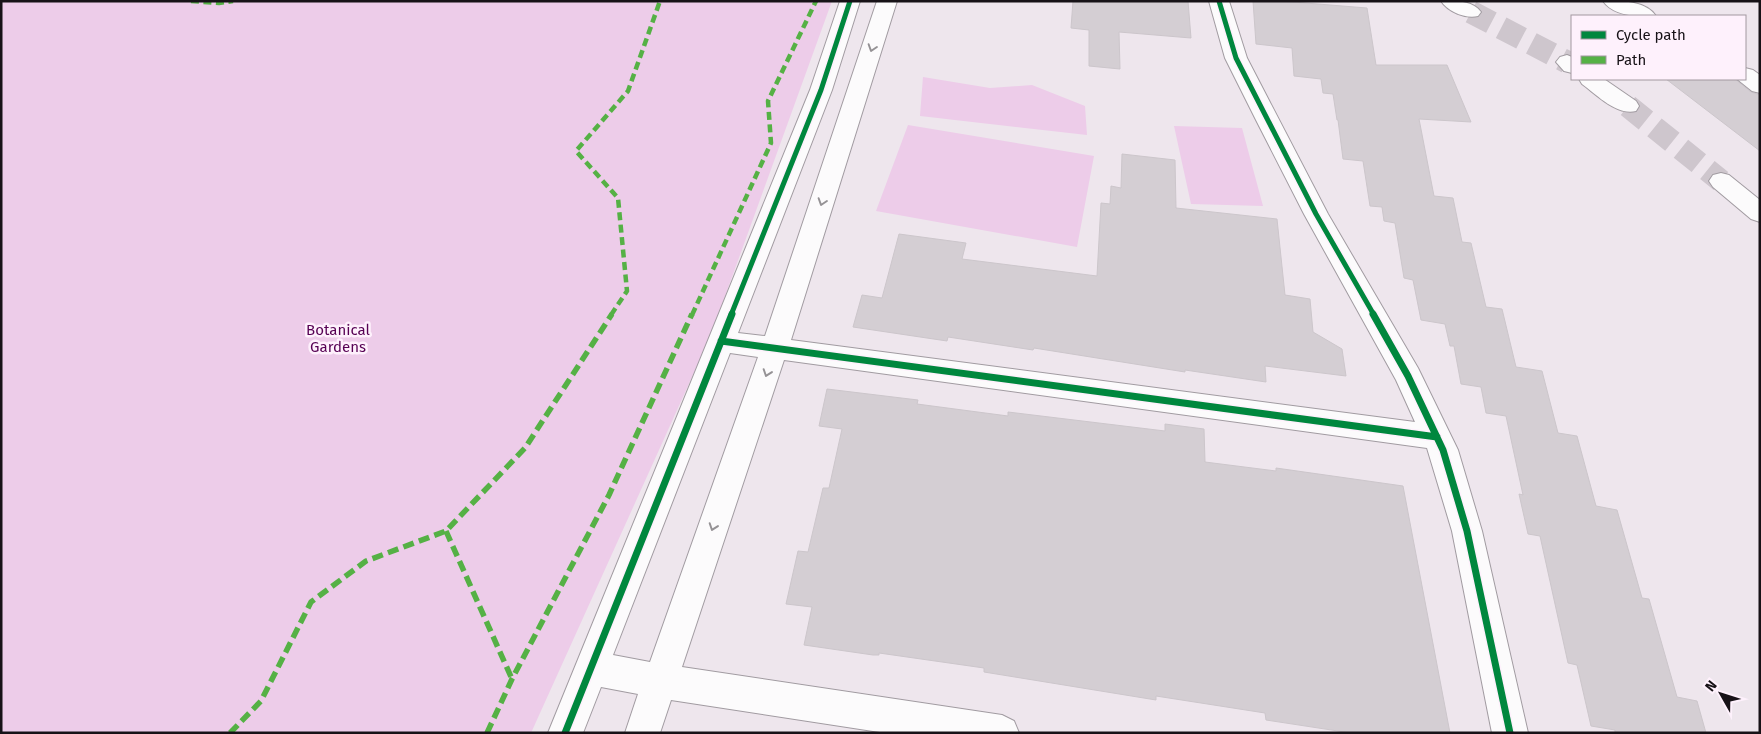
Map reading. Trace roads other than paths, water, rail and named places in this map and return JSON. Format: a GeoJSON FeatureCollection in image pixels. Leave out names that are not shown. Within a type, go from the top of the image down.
{"type":"FeatureCollection","features":[{"type":"Feature","properties":{"kind":"street"},"geometry":{"type":"LineString","coordinates":[[565,733],[821,90],[850,1]]}},
{"type":"Feature","properties":{"kind":"street"},"geometry":{"type":"LineString","coordinates":[[642,733],[775,348],[887,1]]}},
{"type":"Feature","properties":{"kind":"street"},"geometry":{"type":"LineString","coordinates":[[1219,1],[1236,58],[1316,214],[1408,376],[1443,450],[1467,531],[1510,733]]}},
{"type":"Feature","properties":{"kind":"street"},"geometry":{"type":"LineString","coordinates":[[1451,1],[1472,12]]}},
{"type":"Feature","properties":{"kind":"street"},"geometry":{"type":"LineString","coordinates":[[1613,1],[1644,15]]}},
{"type":"Feature","properties":{"kind":"street"},"geometry":{"type":"LineString","coordinates":[[1746,71],[1760,73]]}},
{"type":"Feature","properties":{"kind":"street"},"geometry":{"type":"LineString","coordinates":[[1746,76],[1760,86]]}},
{"type":"Feature","properties":{"kind":"street"},"geometry":{"type":"LineString","coordinates":[[1591,80],[1628,106]]}},
{"type":"Feature","properties":{"kind":"street"},"geometry":{"type":"LineString","coordinates":[[1721,181],[1760,213]]}},
{"type":"Feature","properties":{"kind":"street"},"geometry":{"type":"LineString","coordinates":[[721,341],[1437,437]]}},
{"type":"Feature","properties":{"kind":"street"},"geometry":{"type":"LineString","coordinates":[[590,668],[660,681],[1002,733]]}},
{"type":"Feature","properties":{"kind":"tunnel"},"geometry":{"type":"LineString","coordinates":[[1471,12],[1567,62]]}},
{"type":"Feature","properties":{"kind":"tunnel"},"geometry":{"type":"LineString","coordinates":[[1628,106],[1721,181]]}},
{"type":"Feature","properties":{"kind":"park label","name":"Botanical Gardens"},"geometry":{"type":"Point","coordinates":[338,338]}}]}
